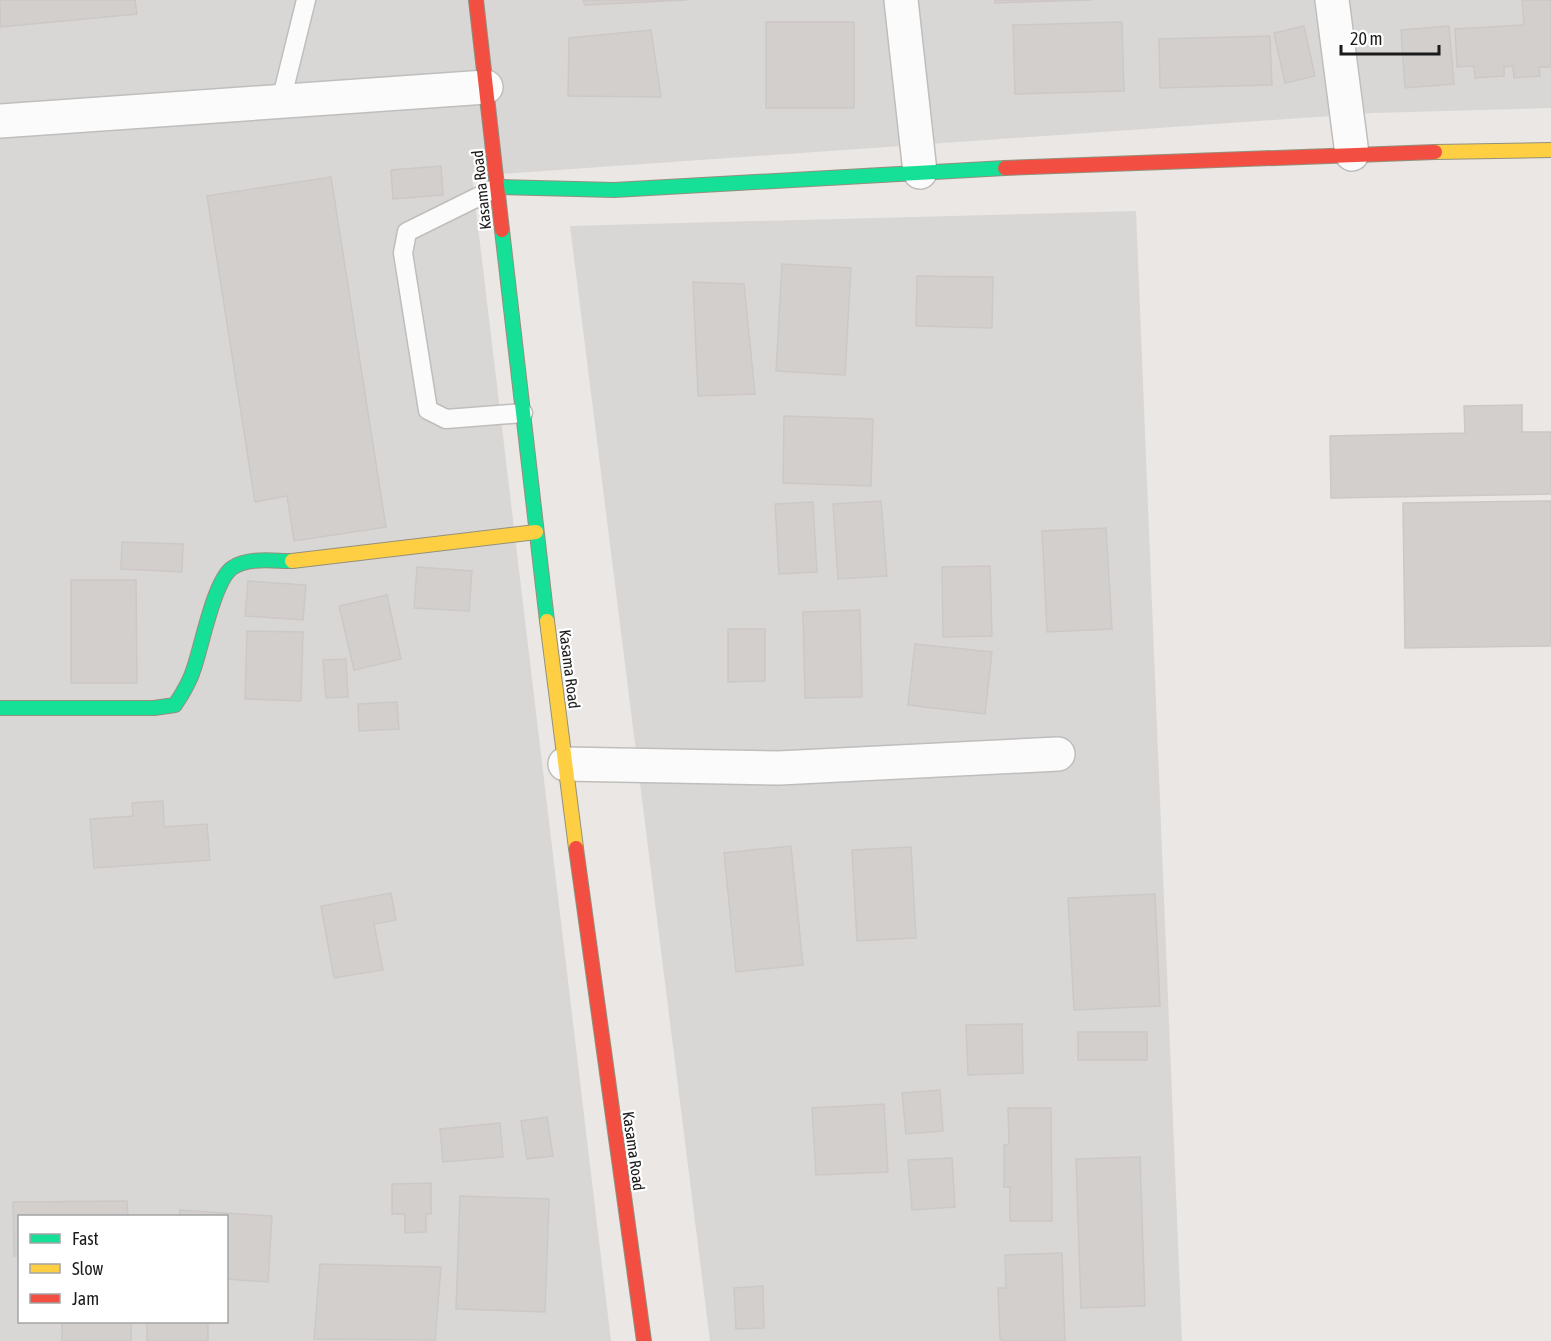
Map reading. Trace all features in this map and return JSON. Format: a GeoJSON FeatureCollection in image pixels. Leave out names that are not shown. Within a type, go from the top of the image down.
{"type":"FeatureCollection","features":[{"type":"Feature","properties":{"kind":"street","name":"Kasama Road"},"geometry":{"type":"LineString","coordinates":[[476,0],[536,532],[565,764],[644,1341]]}},
{"type":"Feature","properties":{"kind":"street"},"geometry":{"type":"LineString","coordinates":[[901,0],[920,172]]}},
{"type":"Feature","properties":{"kind":"street"},"geometry":{"type":"LineString","coordinates":[[1332,0],[1352,153]]}},
{"type":"Feature","properties":{"kind":"street"},"geometry":{"type":"LineString","coordinates":[[0,121],[486,87]]}},
{"type":"Feature","properties":{"kind":"street"},"geometry":{"type":"LineString","coordinates":[[498,187],[614,190],[920,172],[1352,153],[1551,150]]}},
{"type":"Feature","properties":{"kind":"street"},"geometry":{"type":"LineString","coordinates":[[0,708],[154,708],[176,705],[194,669],[220,582],[232,568],[253,561],[296,561],[536,532]]}},
{"type":"Feature","properties":{"kind":"street"},"geometry":{"type":"LineString","coordinates":[[565,764],[779,768],[1058,754]]}},
{"type":"Feature","properties":{"kind":"lane"},"geometry":{"type":"LineString","coordinates":[[282,101],[306,0]]}},
{"type":"Feature","properties":{"kind":"lane"},"geometry":{"type":"LineString","coordinates":[[498,187],[407,232],[403,253],[428,411],[446,419],[523,413]]}},
{"type":"Feature","properties":{"kind":"shaded area"},"geometry":{"type":"Polygon","coordinates":[[[0,0],[1551,0],[1551,108],[1374,113],[472,176],[611,1341],[0,1341],[0,0]]]}},
{"type":"Feature","properties":{"kind":"shaded area"},"geometry":{"type":"Polygon","coordinates":[[[1136,211],[1182,1341],[710,1341],[570,226],[1136,211]]]}},
{"type":"Feature","properties":{"kind":"building"},"geometry":{"type":"Polygon","coordinates":[[[0,0],[135,0],[137,14],[0,27],[0,0]]]}},
{"type":"Feature","properties":{"kind":"building"},"geometry":{"type":"Polygon","coordinates":[[[583,0],[687,0],[585,5],[583,0]]]}},
{"type":"Feature","properties":{"kind":"building"},"geometry":{"type":"Polygon","coordinates":[[[995,0],[1092,0],[995,3],[995,0]]]}},
{"type":"Feature","properties":{"kind":"building"},"geometry":{"type":"Polygon","coordinates":[[[1522,0],[1551,0],[1551,67],[1539,67],[1540,76],[1514,78],[1513,66],[1504,67],[1504,76],[1475,78],[1474,66],[1457,67],[1455,29],[1524,25],[1522,0]]]}},
{"type":"Feature","properties":{"kind":"building"},"geometry":{"type":"Polygon","coordinates":[[[766,22],[854,22],[854,108],[766,108],[766,22]]]}},
{"type":"Feature","properties":{"kind":"building"},"geometry":{"type":"Polygon","coordinates":[[[1122,22],[1124,91],[1015,94],[1013,25],[1122,22]]]}},
{"type":"Feature","properties":{"kind":"building"},"geometry":{"type":"Polygon","coordinates":[[[1304,26],[1315,76],[1285,83],[1274,33],[1304,26]]]}},
{"type":"Feature","properties":{"kind":"building"},"geometry":{"type":"Polygon","coordinates":[[[1449,26],[1454,84],[1405,88],[1401,30],[1449,26]]]}},
{"type":"Feature","properties":{"kind":"building"},"geometry":{"type":"Polygon","coordinates":[[[651,30],[661,97],[568,96],[569,38],[651,30]]]}},
{"type":"Feature","properties":{"kind":"building"},"geometry":{"type":"Polygon","coordinates":[[[1270,36],[1272,85],[1160,88],[1159,39],[1270,36]]]}},
{"type":"Feature","properties":{"kind":"building"},"geometry":{"type":"Polygon","coordinates":[[[441,166],[443,195],[393,199],[391,170],[441,166]]]}},
{"type":"Feature","properties":{"kind":"building"},"geometry":{"type":"Polygon","coordinates":[[[331,177],[386,527],[294,541],[287,496],[255,502],[207,196],[331,177]]]}},
{"type":"Feature","properties":{"kind":"building"},"geometry":{"type":"Polygon","coordinates":[[[782,264],[851,268],[845,375],[776,371],[782,264]]]}},
{"type":"Feature","properties":{"kind":"building"},"geometry":{"type":"Polygon","coordinates":[[[917,276],[993,277],[992,328],[916,326],[917,276]]]}},
{"type":"Feature","properties":{"kind":"building"},"geometry":{"type":"Polygon","coordinates":[[[693,282],[744,284],[755,394],[698,396],[693,282]]]}},
{"type":"Feature","properties":{"kind":"building"},"geometry":{"type":"Polygon","coordinates":[[[1522,405],[1522,432],[1551,432],[1551,494],[1331,498],[1330,436],[1465,433],[1464,406],[1522,405]]]}},
{"type":"Feature","properties":{"kind":"building"},"geometry":{"type":"Polygon","coordinates":[[[784,416],[873,419],[871,486],[783,483],[784,416]]]}},
{"type":"Feature","properties":{"kind":"building"},"geometry":{"type":"Polygon","coordinates":[[[881,501],[887,576],[838,579],[833,504],[881,501]]]}},
{"type":"Feature","properties":{"kind":"building"},"geometry":{"type":"Polygon","coordinates":[[[1551,501],[1551,646],[1405,648],[1403,503],[1551,501]]]}},
{"type":"Feature","properties":{"kind":"building"},"geometry":{"type":"Polygon","coordinates":[[[813,502],[817,572],[779,574],[775,504],[813,502]]]}},
{"type":"Feature","properties":{"kind":"building"},"geometry":{"type":"Polygon","coordinates":[[[1106,528],[1112,629],[1047,632],[1042,531],[1106,528]]]}},
{"type":"Feature","properties":{"kind":"building"},"geometry":{"type":"Polygon","coordinates":[[[122,542],[183,544],[182,572],[121,569],[122,542]]]}},
{"type":"Feature","properties":{"kind":"building"},"geometry":{"type":"Polygon","coordinates":[[[990,566],[992,636],[943,637],[942,567],[990,566]]]}},
{"type":"Feature","properties":{"kind":"building"},"geometry":{"type":"Polygon","coordinates":[[[417,567],[472,571],[469,611],[414,608],[417,567]]]}},
{"type":"Feature","properties":{"kind":"building"},"geometry":{"type":"Polygon","coordinates":[[[71,580],[136,580],[137,683],[71,683],[71,580]]]}},
{"type":"Feature","properties":{"kind":"building"},"geometry":{"type":"Polygon","coordinates":[[[248,581],[306,585],[303,620],[245,616],[248,581]]]}},
{"type":"Feature","properties":{"kind":"building"},"geometry":{"type":"Polygon","coordinates":[[[387,595],[401,659],[354,670],[339,606],[387,595]]]}},
{"type":"Feature","properties":{"kind":"building"},"geometry":{"type":"Polygon","coordinates":[[[860,610],[862,697],[805,698],[803,612],[860,610]]]}},
{"type":"Feature","properties":{"kind":"building"},"geometry":{"type":"Polygon","coordinates":[[[728,629],[765,629],[765,681],[728,682],[728,629]]]}},
{"type":"Feature","properties":{"kind":"building"},"geometry":{"type":"Polygon","coordinates":[[[247,631],[303,632],[301,701],[245,699],[247,631]]]}},
{"type":"Feature","properties":{"kind":"building"},"geometry":{"type":"Polygon","coordinates":[[[915,644],[992,652],[985,714],[908,705],[915,644]]]}},
{"type":"Feature","properties":{"kind":"building"},"geometry":{"type":"Polygon","coordinates":[[[346,659],[348,697],[326,698],[323,660],[346,659]]]}},
{"type":"Feature","properties":{"kind":"building"},"geometry":{"type":"Polygon","coordinates":[[[397,702],[399,729],[359,731],[358,704],[397,702]]]}},
{"type":"Feature","properties":{"kind":"building"},"geometry":{"type":"Polygon","coordinates":[[[163,801],[164,827],[207,824],[210,860],[94,868],[90,819],[133,816],[132,803],[163,801]]]}},
{"type":"Feature","properties":{"kind":"building"},"geometry":{"type":"Polygon","coordinates":[[[791,846],[803,965],[736,972],[724,853],[791,846]]]}},
{"type":"Feature","properties":{"kind":"building"},"geometry":{"type":"Polygon","coordinates":[[[911,847],[916,938],[857,941],[852,850],[911,847]]]}},
{"type":"Feature","properties":{"kind":"building"},"geometry":{"type":"Polygon","coordinates":[[[391,893],[396,920],[374,924],[383,970],[334,978],[321,906],[391,893]]]}},
{"type":"Feature","properties":{"kind":"building"},"geometry":{"type":"Polygon","coordinates":[[[1155,894],[1160,1006],[1074,1010],[1068,898],[1155,894]]]}},
{"type":"Feature","properties":{"kind":"building"},"geometry":{"type":"Polygon","coordinates":[[[1022,1024],[1023,1073],[968,1075],[966,1025],[1022,1024]]]}},
{"type":"Feature","properties":{"kind":"building"},"geometry":{"type":"Polygon","coordinates":[[[1078,1032],[1147,1032],[1147,1060],[1078,1060],[1078,1032]]]}},
{"type":"Feature","properties":{"kind":"building"},"geometry":{"type":"Polygon","coordinates":[[[940,1090],[943,1131],[906,1134],[902,1093],[940,1090]]]}},
{"type":"Feature","properties":{"kind":"building"},"geometry":{"type":"Polygon","coordinates":[[[884,1104],[888,1172],[816,1175],[812,1108],[884,1104]]]}},
{"type":"Feature","properties":{"kind":"building"},"geometry":{"type":"Polygon","coordinates":[[[1008,1108],[1051,1108],[1052,1221],[1010,1221],[1010,1187],[1004,1187],[1004,1145],[1009,1144],[1008,1108]]]}},
{"type":"Feature","properties":{"kind":"building"},"geometry":{"type":"Polygon","coordinates":[[[547,1117],[553,1156],[527,1159],[521,1121],[547,1117]]]}},
{"type":"Feature","properties":{"kind":"building"},"geometry":{"type":"Polygon","coordinates":[[[500,1123],[503,1157],[443,1162],[440,1129],[500,1123]]]}},
{"type":"Feature","properties":{"kind":"building"},"geometry":{"type":"Polygon","coordinates":[[[1140,1157],[1145,1306],[1081,1308],[1076,1159],[1140,1157]]]}},
{"type":"Feature","properties":{"kind":"building"},"geometry":{"type":"Polygon","coordinates":[[[952,1158],[955,1207],[912,1210],[908,1160],[952,1158]]]}},
{"type":"Feature","properties":{"kind":"building"},"geometry":{"type":"Polygon","coordinates":[[[431,1183],[431,1214],[426,1214],[426,1232],[405,1233],[405,1214],[392,1214],[392,1184],[431,1183]]]}},
{"type":"Feature","properties":{"kind":"building"},"geometry":{"type":"Polygon","coordinates":[[[460,1196],[549,1199],[545,1312],[456,1309],[460,1196]]]}},
{"type":"Feature","properties":{"kind":"building"},"geometry":{"type":"Polygon","coordinates":[[[127,1201],[128,1215],[18,1215],[18,1256],[14,1256],[13,1202],[127,1201]]]}},
{"type":"Feature","properties":{"kind":"building"},"geometry":{"type":"Polygon","coordinates":[[[180,1210],[272,1216],[268,1282],[228,1279],[228,1215],[179,1215],[180,1210]]]}},
{"type":"Feature","properties":{"kind":"building"},"geometry":{"type":"Polygon","coordinates":[[[1062,1253],[1065,1341],[1005,1341],[1000,1339],[998,1288],[1006,1288],[1005,1255],[1062,1253]]]}},
{"type":"Feature","properties":{"kind":"building"},"geometry":{"type":"Polygon","coordinates":[[[320,1264],[441,1267],[435,1340],[314,1339],[320,1264]]]}},
{"type":"Feature","properties":{"kind":"building"},"geometry":{"type":"Polygon","coordinates":[[[763,1286],[764,1328],[736,1329],[734,1288],[763,1286]]]}},
{"type":"Feature","properties":{"kind":"building"},"geometry":{"type":"Polygon","coordinates":[[[62,1323],[131,1323],[131,1341],[62,1341],[62,1323]]]}},
{"type":"Feature","properties":{"kind":"building"},"geometry":{"type":"Polygon","coordinates":[[[147,1323],[208,1323],[208,1341],[147,1341],[147,1323]]]}},
{"type":"Feature","properties":{"kind":"traffic: fast"},"geometry":{"type":"LineString","coordinates":[[498,187],[614,190],[1005,168]]}},
{"type":"Feature","properties":{"kind":"traffic: fast"},"geometry":{"type":"LineString","coordinates":[[502,230],[547,621]]}},
{"type":"Feature","properties":{"kind":"traffic: fast"},"geometry":{"type":"LineString","coordinates":[[0,708],[154,708],[175,705],[190,678],[214,599],[226,575],[232,568],[245,562],[292,561]]}},
{"type":"Feature","properties":{"kind":"traffic: slow"},"geometry":{"type":"LineString","coordinates":[[1435,152],[1551,150]]}},
{"type":"Feature","properties":{"kind":"traffic: slow"},"geometry":{"type":"LineString","coordinates":[[292,561],[536,532]]}},
{"type":"Feature","properties":{"kind":"traffic: slow"},"geometry":{"type":"LineString","coordinates":[[547,621],[576,848]]}},
{"type":"Feature","properties":{"kind":"traffic: jam"},"geometry":{"type":"LineString","coordinates":[[476,0],[502,230]]}},
{"type":"Feature","properties":{"kind":"traffic: jam"},"geometry":{"type":"LineString","coordinates":[[1005,168],[1435,152]]}},
{"type":"Feature","properties":{"kind":"traffic: jam"},"geometry":{"type":"LineString","coordinates":[[576,848],[644,1341]]}}]}
